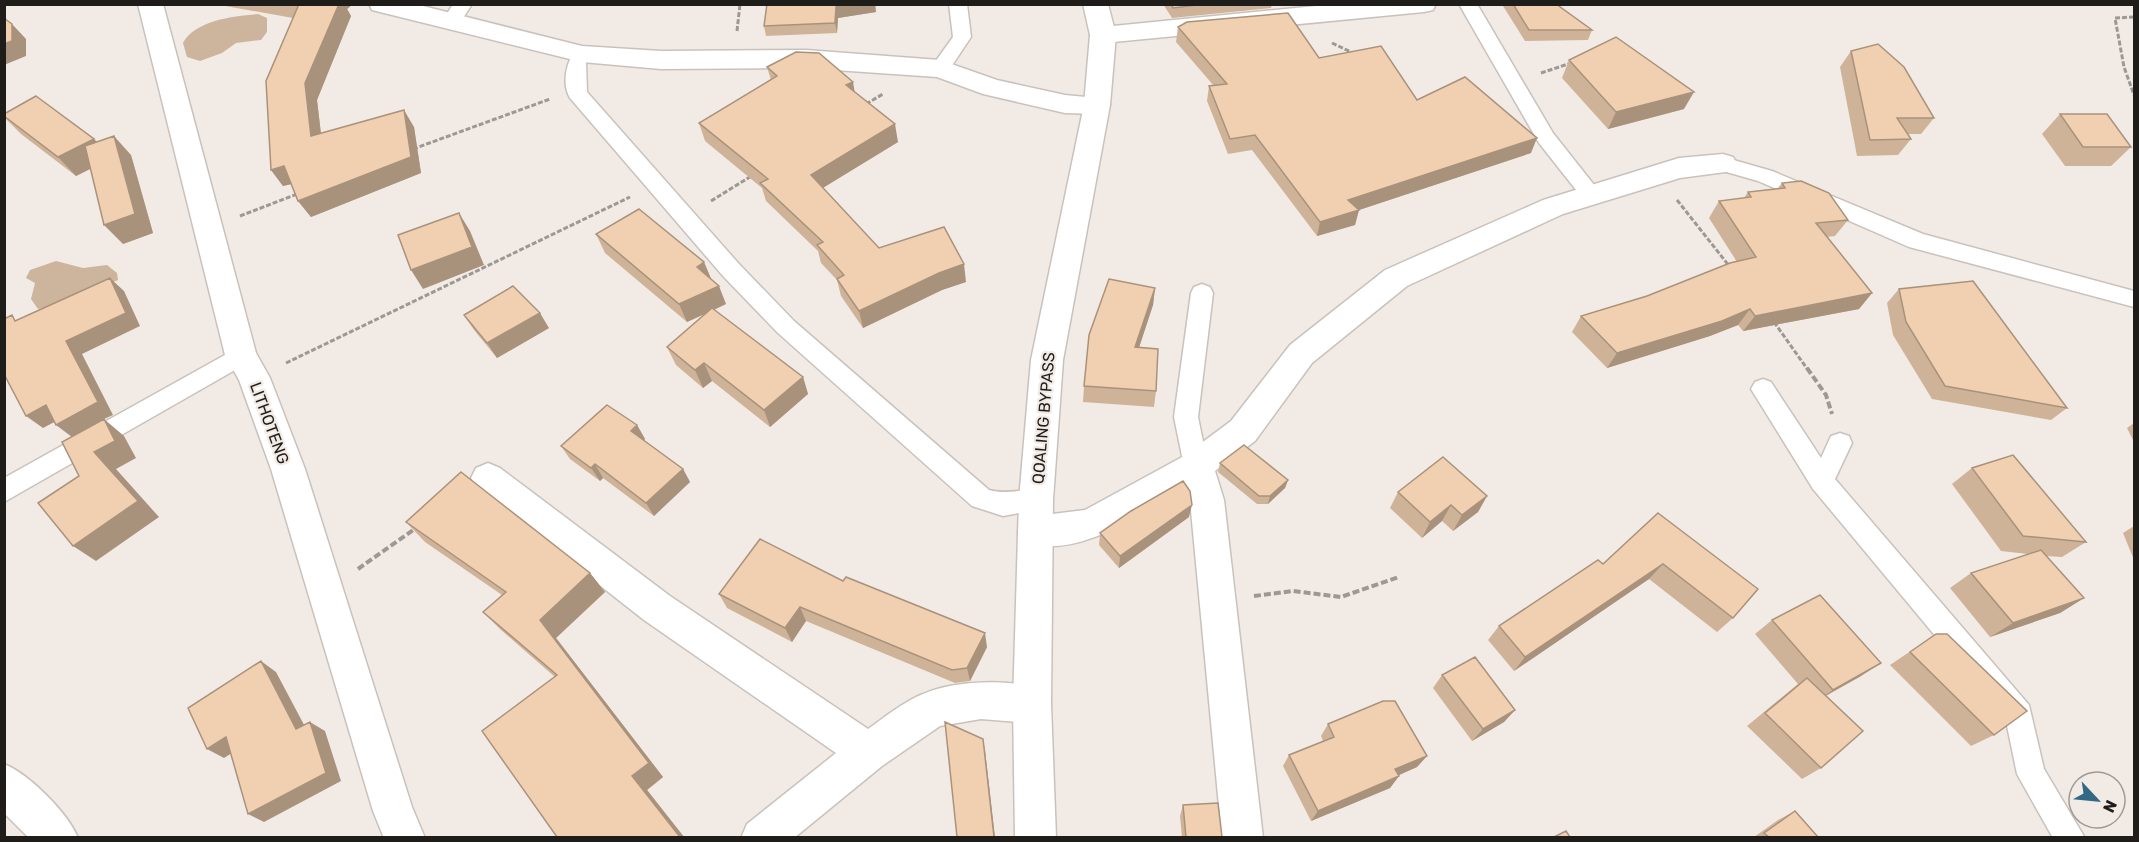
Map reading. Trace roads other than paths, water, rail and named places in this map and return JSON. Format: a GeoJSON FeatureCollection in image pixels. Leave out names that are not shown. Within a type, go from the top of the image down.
{"type":"FeatureCollection","features":[{"type":"Feature","properties":{"kind":"street","name":"LITHOTENG"},"geometry":{"type":"LineString","coordinates":[[150,4],[208,229],[248,367],[288,469],[393,811],[405,837]]}},
{"type":"Feature","properties":{"kind":"street"},"geometry":{"type":"LineString","coordinates":[[381,4],[457,13],[582,54],[661,60],[807,59],[940,69],[992,88],[1065,104],[1096,105]]}},
{"type":"Feature","properties":{"kind":"street"},"geometry":{"type":"LineString","coordinates":[[1099,20],[1424,4]]}},
{"type":"Feature","properties":{"kind":"street","name":"QOALING BYPASS"},"geometry":{"type":"LineString","coordinates":[[1036,837],[1032,704],[1036,516],[1047,360],[1096,105],[1099,20]]}},
{"type":"Feature","properties":{"kind":"street"},"geometry":{"type":"LineString","coordinates":[[1036,516],[1089,525],[1196,466],[1243,430],[1301,354],[1396,278],[1553,207],[1679,168],[1723,164]]}},
{"type":"Feature","properties":{"kind":"street"},"geometry":{"type":"LineString","coordinates":[[1196,466],[1207,500],[1243,837]]}},
{"type":"Feature","properties":{"kind":"street"},"geometry":{"type":"LineString","coordinates":[[488,477],[657,608],[868,752]]}},
{"type":"Feature","properties":{"kind":"street"},"geometry":{"type":"LineString","coordinates":[[761,837],[868,752],[933,708],[981,701],[1032,704]]}},
{"type":"Feature","properties":{"kind":"street"},"geometry":{"type":"LineString","coordinates":[[4,784],[58,837]]}},
{"type":"Feature","properties":{"kind":"lane"},"geometry":{"type":"LineString","coordinates":[[940,69],[962,37],[958,4]]}},
{"type":"Feature","properties":{"kind":"lane"},"geometry":{"type":"LineString","coordinates":[[1468,4],[1511,82],[1546,138],[1591,195]]}},
{"type":"Feature","properties":{"kind":"lane"},"geometry":{"type":"LineString","coordinates":[[582,54],[576,63],[577,93],[655,185],[786,327],[981,498],[1036,516]]}},
{"type":"Feature","properties":{"kind":"lane"},"geometry":{"type":"LineString","coordinates":[[1723,164],[1765,176],[1917,241],[2134,299]]}},
{"type":"Feature","properties":{"kind":"lane"},"geometry":{"type":"LineString","coordinates":[[1196,466],[1186,417],[1202,293]]}},
{"type":"Feature","properties":{"kind":"lane"},"geometry":{"type":"LineString","coordinates":[[4,491],[248,367]]}},
{"type":"Feature","properties":{"kind":"lane"},"geometry":{"type":"LineString","coordinates":[[1763,389],[1822,481],[2019,715],[2031,774],[2070,837]]}},
{"type":"Feature","properties":{"kind":"lane"},"geometry":{"type":"LineString","coordinates":[[1822,481],[1840,444]]}}]}
